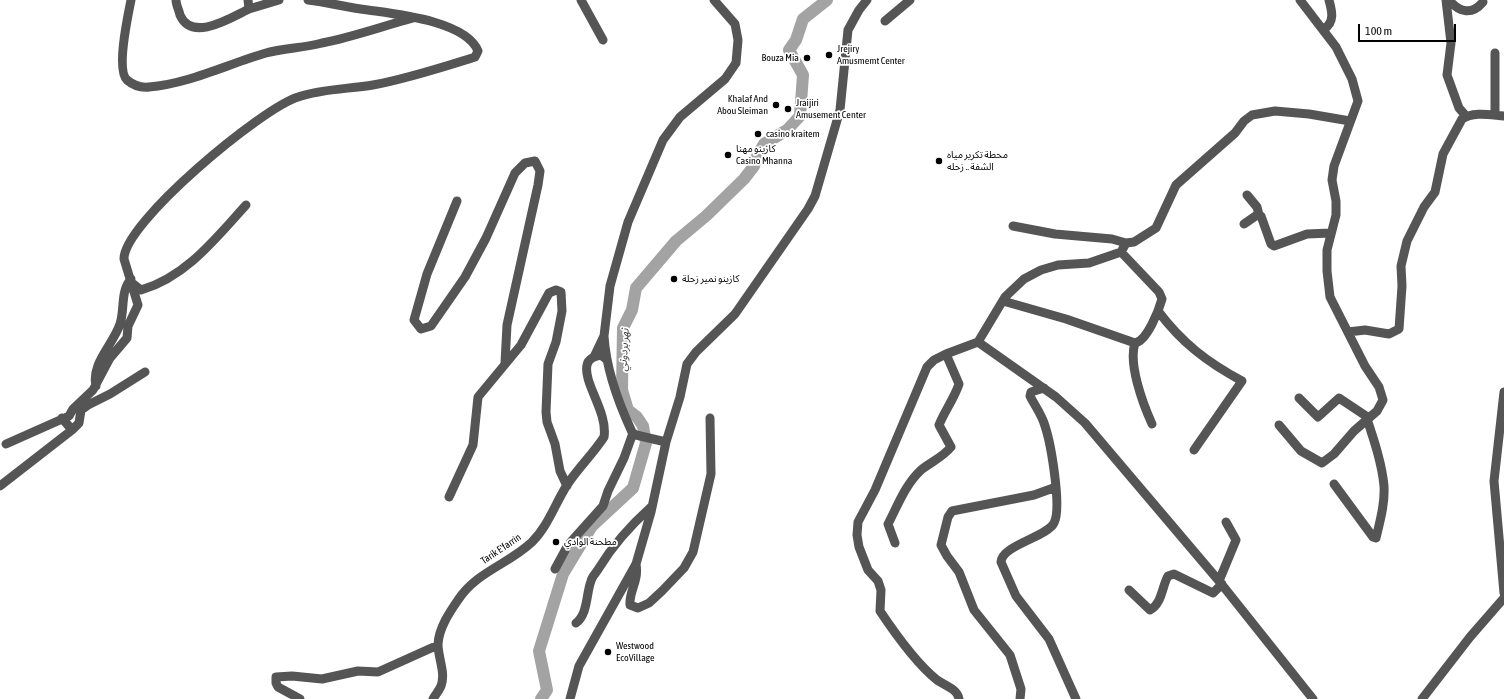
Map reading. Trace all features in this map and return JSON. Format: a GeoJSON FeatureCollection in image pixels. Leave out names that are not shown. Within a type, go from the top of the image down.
{"type":"FeatureCollection","features":[{"type":"Feature","properties":{"kind":"street"},"geometry":{"type":"LineString","coordinates":[[131,0],[125,28],[123,72],[126,79],[136,86],[142,87],[153,87],[229,66],[268,53],[325,43],[418,17]]}},
{"type":"Feature","properties":{"kind":"street"},"geometry":{"type":"LineString","coordinates":[[176,0],[182,18],[187,24],[203,28],[224,22],[249,4],[279,0]]}},
{"type":"Feature","properties":{"kind":"street"},"geometry":{"type":"LineString","coordinates":[[6,444],[69,416],[73,409],[96,386],[110,358],[127,338],[128,326],[138,305],[132,281],[124,259],[125,250],[162,201],[238,134],[272,109],[290,100],[308,94],[395,80],[476,57],[478,51],[476,44],[455,30],[418,17],[308,0]]}},
{"type":"Feature","properties":{"kind":"street"},"geometry":{"type":"LineString","coordinates":[[581,0],[603,40]]}},
{"type":"Feature","properties":{"kind":"street"},"geometry":{"type":"LineString","coordinates":[[637,435],[615,387],[606,359],[604,336],[610,286],[628,222],[663,140],[680,116],[725,79],[736,63],[738,40],[735,24],[714,0]]}},
{"type":"Feature","properties":{"kind":"street"},"geometry":{"type":"LineString","coordinates":[[570,699],[579,666],[636,564],[652,507],[666,442],[680,397],[687,364],[696,352],[735,314],[808,209],[815,196],[840,110],[848,30],[858,10],[867,0]]}},
{"type":"Feature","properties":{"kind":"street"},"geometry":{"type":"LineString","coordinates":[[885,21],[910,0]]}},
{"type":"Feature","properties":{"kind":"street"},"geometry":{"type":"LineString","coordinates":[[1279,425],[1301,450],[1322,463],[1334,454],[1354,431],[1377,411],[1383,400],[1379,386],[1366,366],[1330,297],[1327,271],[1327,250],[1330,233],[1336,215],[1336,201],[1332,180],[1334,166],[1357,106],[1358,101],[1356,91],[1336,47],[1324,28],[1300,0]]}},
{"type":"Feature","properties":{"kind":"street"},"geometry":{"type":"LineString","coordinates":[[1324,28],[1328,26],[1332,19],[1332,9],[1329,0]]}},
{"type":"Feature","properties":{"kind":"street"},"geometry":{"type":"LineString","coordinates":[[1446,0],[1451,43],[1447,75],[1458,108],[1466,116]]}},
{"type":"Feature","properties":{"kind":"street"},"geometry":{"type":"LineString","coordinates":[[1449,0],[1456,7],[1469,11],[1477,9],[1483,2]]}},
{"type":"Feature","properties":{"kind":"street"},"geometry":{"type":"LineString","coordinates":[[1348,332],[1364,330],[1389,334],[1399,329],[1402,262],[1407,241],[1424,207],[1435,192],[1443,154],[1462,120],[1466,116],[1472,114],[1500,116],[1495,53]]}},
{"type":"Feature","properties":{"kind":"street"},"geometry":{"type":"LineString","coordinates":[[1013,226],[1055,234],[1112,239],[1126,243],[1134,242],[1156,228],[1176,185],[1232,137],[1244,121],[1252,115],[1275,111],[1308,114],[1350,121]]}},
{"type":"Feature","properties":{"kind":"street"},"geometry":{"type":"LineString","coordinates":[[457,201],[425,281],[414,320],[421,329],[431,326],[464,277],[486,238],[515,173],[525,163],[535,161],[540,171],[507,326],[505,363]]}},
{"type":"Feature","properties":{"kind":"street"},"geometry":{"type":"LineString","coordinates":[[1247,195],[1256,208],[1272,246],[1307,234],[1330,233]]}},
{"type":"Feature","properties":{"kind":"street"},"geometry":{"type":"LineString","coordinates":[[132,281],[141,290],[159,285],[201,254],[246,205]]}},
{"type":"Feature","properties":{"kind":"street"},"geometry":{"type":"LineString","coordinates":[[1244,224],[1259,215]]}},
{"type":"Feature","properties":{"kind":"street"},"geometry":{"type":"LineString","coordinates":[[959,699],[954,691],[937,680],[919,662],[880,611],[880,586],[864,562],[857,542],[858,522],[875,490],[927,367],[934,360],[946,354],[978,342],[1002,301],[1014,287],[1024,279],[1041,270],[1058,265],[1089,263],[1121,252],[1126,243]]}},
{"type":"Feature","properties":{"kind":"street"},"geometry":{"type":"LineString","coordinates":[[1002,301],[1047,313],[1135,343],[1143,340],[1158,311],[1162,299],[1159,292],[1121,252]]}},
{"type":"Feature","properties":{"kind":"street"},"geometry":{"type":"LineString","coordinates":[[96,386],[94,376],[120,325],[123,296],[126,285],[132,281]]}},
{"type":"Feature","properties":{"kind":"street"},"geometry":{"type":"LineString","coordinates":[[449,497],[473,445],[478,397],[521,344],[549,293],[556,290],[562,292],[562,311],[556,342],[548,364],[546,412],[547,422],[555,444],[560,471],[566,486]]}},
{"type":"Feature","properties":{"kind":"street"},"geometry":{"type":"LineString","coordinates":[[1158,311],[1172,330],[1198,354],[1242,381],[1194,450]]}},
{"type":"Feature","properties":{"kind":"street","name":"Tarik E'farrin"},"geometry":{"type":"LineString","coordinates":[[433,699],[441,686],[442,669],[438,645],[444,624],[464,591],[477,579],[523,549],[533,540],[548,520],[566,486],[604,437],[602,414],[587,374],[587,363],[594,357],[604,336]]}},
{"type":"Feature","properties":{"kind":"street"},"geometry":{"type":"LineString","coordinates":[[978,342],[1044,388],[1085,423],[1221,583],[1313,699]]}},
{"type":"Feature","properties":{"kind":"street"},"geometry":{"type":"LineString","coordinates":[[1135,343],[1132,352],[1134,366],[1146,411],[1152,424]]}},
{"type":"Feature","properties":{"kind":"street"},"geometry":{"type":"LineString","coordinates":[[895,543],[888,524],[903,492],[923,469],[945,455],[952,447],[939,425],[955,397],[959,384],[946,354]]}},
{"type":"Feature","properties":{"kind":"street"},"geometry":{"type":"LineString","coordinates":[[594,357],[601,355],[606,359]]}},
{"type":"Feature","properties":{"kind":"street"},"geometry":{"type":"LineString","coordinates":[[0,486],[72,430],[79,422],[81,410],[88,404],[110,394],[145,372]]}},
{"type":"Feature","properties":{"kind":"street"},"geometry":{"type":"LineString","coordinates":[[1044,388],[1031,392],[1030,396],[1045,426],[1054,468],[1056,487],[1054,523],[1047,530],[1007,552],[1002,558],[1002,562],[1016,596],[1049,640],[1076,699]]}},
{"type":"Feature","properties":{"kind":"street"},"geometry":{"type":"LineString","coordinates":[[1504,392],[1494,481],[1500,503],[1502,532],[1502,580],[1504,593]]}},
{"type":"Feature","properties":{"kind":"street"},"geometry":{"type":"LineString","coordinates":[[1299,398],[1318,417],[1338,398],[1368,418],[1384,486],[1383,509],[1376,538],[1373,537],[1334,484]]}},
{"type":"Feature","properties":{"kind":"street"},"geometry":{"type":"LineString","coordinates":[[62,418],[72,430]]}},
{"type":"Feature","properties":{"kind":"street"},"geometry":{"type":"LineString","coordinates":[[636,564],[638,574],[630,600],[630,605],[638,608],[649,604],[662,591],[684,568],[693,552],[711,474],[710,418]]}},
{"type":"Feature","properties":{"kind":"street"},"geometry":{"type":"LineString","coordinates":[[637,435],[666,442]]}},
{"type":"Feature","properties":{"kind":"street"},"geometry":{"type":"LineString","coordinates":[[555,569],[568,545],[604,506],[608,491],[637,435]]}},
{"type":"Feature","properties":{"kind":"street"},"geometry":{"type":"LineString","coordinates":[[1020,699],[1021,688],[1010,655],[974,610],[959,572],[947,556],[941,540],[948,517],[952,512],[1034,495],[1056,487]]}},
{"type":"Feature","properties":{"kind":"street"},"geometry":{"type":"LineString","coordinates":[[576,623],[580,620],[585,610],[591,579],[606,555],[638,519],[652,507]]}},
{"type":"Feature","properties":{"kind":"street"},"geometry":{"type":"LineString","coordinates":[[1129,590],[1150,610],[1154,608],[1158,602],[1168,576],[1174,574],[1213,593],[1221,583],[1236,540],[1226,522]]}},
{"type":"Feature","properties":{"kind":"street"},"geometry":{"type":"LineString","coordinates":[[1422,699],[1470,637],[1504,598]]}},
{"type":"Feature","properties":{"kind":"street"},"geometry":{"type":"LineString","coordinates":[[300,699],[278,686],[276,683],[276,677],[292,676],[322,679],[358,671],[378,672],[438,645]]}},
{"type":"Feature","properties":{"kind":"waterway","name":"نهر بردوني"},"geometry":{"type":"LineString","coordinates":[[541,699],[547,690],[539,651],[563,574],[592,526],[633,488],[646,443],[643,426],[637,417],[628,410],[622,390],[623,328],[632,310],[636,288],[676,241],[706,216],[744,179],[754,166],[757,156],[764,144],[787,130],[800,116],[803,75],[789,50],[796,40],[803,19],[827,0]]}},
{"type":"Feature","properties":{"kind":"place","name":"Jrejiry Amusmemt Center"},"geometry":{"type":"Point","coordinates":[829,55]}},
{"type":"Feature","properties":{"kind":"place","name":"Bouza Mia"},"geometry":{"type":"Point","coordinates":[807,58]}},
{"type":"Feature","properties":{"kind":"place","name":"Khalaf And Abou Sleiman"},"geometry":{"type":"Point","coordinates":[776,105]}},
{"type":"Feature","properties":{"kind":"place","name":"Jraijiri Amusement Center"},"geometry":{"type":"Point","coordinates":[788,109]}},
{"type":"Feature","properties":{"kind":"place","name":"casino kraitem"},"geometry":{"type":"Point","coordinates":[758,134]}},
{"type":"Feature","properties":{"kind":"place","name":"كازينو مهنا Casino Mhanna"},"geometry":{"type":"Point","coordinates":[728,155]}},
{"type":"Feature","properties":{"kind":"place","name":"محطة تكرير مياه الشفة .. زحله"},"geometry":{"type":"Point","coordinates":[939,161]}},
{"type":"Feature","properties":{"kind":"place","name":"كازينو نمير زحلة"},"geometry":{"type":"Point","coordinates":[674,279]}},
{"type":"Feature","properties":{"kind":"place","name":"مطحنة الوادي"},"geometry":{"type":"Point","coordinates":[556,542]}},
{"type":"Feature","properties":{"kind":"place","name":"Westwood EcoVillage"},"geometry":{"type":"Point","coordinates":[608,652]}}]}
